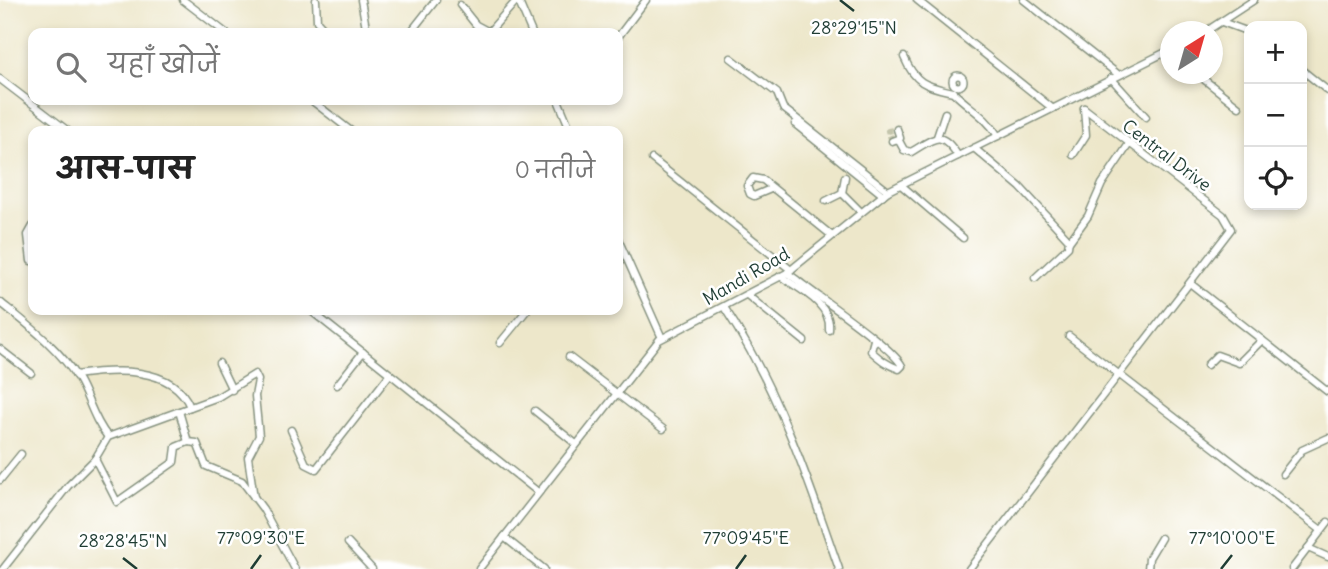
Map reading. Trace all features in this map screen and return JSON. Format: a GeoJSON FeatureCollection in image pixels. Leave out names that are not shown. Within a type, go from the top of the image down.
{"type":"FeatureCollection","features":[{"type":"Feature","properties":{"kind":"street"},"geometry":{"type":"LineString","coordinates":[[183,0],[219,28]]}},
{"type":"Feature","properties":{"kind":"street"},"geometry":{"type":"LineString","coordinates":[[316,0],[317,21],[323,28]]}},
{"type":"Feature","properties":{"kind":"street"},"geometry":{"type":"LineString","coordinates":[[361,0],[366,28]]}},
{"type":"Feature","properties":{"kind":"street"},"geometry":{"type":"LineString","coordinates":[[414,28],[436,0]]}},
{"type":"Feature","properties":{"kind":"street"},"geometry":{"type":"LineString","coordinates":[[493,28],[518,0],[530,28]]}},
{"type":"Feature","properties":{"kind":"street"},"geometry":{"type":"LineString","coordinates":[[623,30],[646,0]]}},
{"type":"Feature","properties":{"kind":"street"},"geometry":{"type":"LineString","coordinates":[[917,0],[1052,108]]}},
{"type":"Feature","properties":{"kind":"street"},"geometry":{"type":"LineString","coordinates":[[1024,0],[1119,75]]}},
{"type":"Feature","properties":{"kind":"street"},"geometry":{"type":"LineString","coordinates":[[1223,21],[1254,0]]}},
{"type":"Feature","properties":{"kind":"street"},"geometry":{"type":"LineString","coordinates":[[460,5],[482,28]]}},
{"type":"Feature","properties":{"kind":"street"},"geometry":{"type":"LineString","coordinates":[[1223,22],[1244,30]]}},
{"type":"Feature","properties":{"kind":"street","name":"Mandi Road"},"geometry":{"type":"LineString","coordinates":[[480,569],[615,393],[662,338],[786,273],[886,193],[1160,56]]}},
{"type":"Feature","properties":{"kind":"street"},"geometry":{"type":"LineString","coordinates":[[904,57],[922,83],[936,90],[955,89],[967,107],[984,115],[998,136]]}},
{"type":"Feature","properties":{"kind":"street"},"geometry":{"type":"LineString","coordinates":[[731,58],[777,93],[783,108],[886,193]]}},
{"type":"Feature","properties":{"kind":"street"},"geometry":{"type":"LineString","coordinates":[[1307,74],[1328,91]]}},
{"type":"Feature","properties":{"kind":"street"},"geometry":{"type":"LineString","coordinates":[[1111,78],[1146,117]]}},
{"type":"Feature","properties":{"kind":"street"},"geometry":{"type":"LineString","coordinates":[[0,79],[28,100]]}},
{"type":"Feature","properties":{"kind":"street"},"geometry":{"type":"LineString","coordinates":[[1210,84],[1239,107]]}},
{"type":"Feature","properties":{"kind":"street"},"geometry":{"type":"LineString","coordinates":[[34,105],[61,126]]}},
{"type":"Feature","properties":{"kind":"street"},"geometry":{"type":"LineString","coordinates":[[317,105],[345,126]]}},
{"type":"Feature","properties":{"kind":"street"},"geometry":{"type":"LineString","coordinates":[[560,105],[569,126]]}},
{"type":"Feature","properties":{"kind":"street","name":"Central Drive"},"geometry":{"type":"LineString","coordinates":[[1073,155],[1086,135],[1084,108],[1223,215],[1231,226],[1227,237],[1191,284]]}},
{"type":"Feature","properties":{"kind":"street"},"geometry":{"type":"LineString","coordinates":[[937,137],[945,113]]}},
{"type":"Feature","properties":{"kind":"street"},"geometry":{"type":"LineString","coordinates":[[795,124],[886,193]]}},
{"type":"Feature","properties":{"kind":"street"},"geometry":{"type":"LineString","coordinates":[[897,129],[901,134],[895,140],[904,150],[911,152],[928,139],[937,137],[947,142],[958,156]]}},
{"type":"Feature","properties":{"kind":"street"},"geometry":{"type":"LineString","coordinates":[[1035,278],[1069,242],[1088,216],[1091,202],[1129,144]]}},
{"type":"Feature","properties":{"kind":"street"},"geometry":{"type":"LineString","coordinates":[[974,148],[1020,187],[1069,242]]}},
{"type":"Feature","properties":{"kind":"street"},"geometry":{"type":"LineString","coordinates":[[652,159],[786,273],[825,310],[830,318],[829,330]]}},
{"type":"Feature","properties":{"kind":"street"},"geometry":{"type":"LineString","coordinates":[[842,193],[845,177]]}},
{"type":"Feature","properties":{"kind":"street"},"geometry":{"type":"LineString","coordinates":[[901,185],[962,238]]}},
{"type":"Feature","properties":{"kind":"street"},"geometry":{"type":"LineString","coordinates":[[773,188],[831,235]]}},
{"type":"Feature","properties":{"kind":"street"},"geometry":{"type":"LineString","coordinates":[[826,201],[842,193]]}},
{"type":"Feature","properties":{"kind":"street"},"geometry":{"type":"LineString","coordinates":[[842,193],[861,212]]}},
{"type":"Feature","properties":{"kind":"street"},"geometry":{"type":"LineString","coordinates":[[623,250],[662,338]]}},
{"type":"Feature","properties":{"kind":"street"},"geometry":{"type":"LineString","coordinates":[[786,273],[874,340],[897,358],[902,366],[898,369],[889,365],[871,351],[874,340]]}},
{"type":"Feature","properties":{"kind":"street"},"geometry":{"type":"LineString","coordinates":[[969,569],[1191,284],[1327,390]]}},
{"type":"Feature","properties":{"kind":"street"},"geometry":{"type":"LineString","coordinates":[[747,295],[804,341]]}},
{"type":"Feature","properties":{"kind":"street"},"geometry":{"type":"LineString","coordinates":[[0,302],[37,332],[75,375],[97,423],[108,437]]}},
{"type":"Feature","properties":{"kind":"street"},"geometry":{"type":"LineString","coordinates":[[724,307],[755,358],[790,433],[838,569]]}},
{"type":"Feature","properties":{"kind":"street"},"geometry":{"type":"LineString","coordinates":[[316,315],[538,492]]}},
{"type":"Feature","properties":{"kind":"street"},"geometry":{"type":"LineString","coordinates":[[500,343],[523,315]]}},
{"type":"Feature","properties":{"kind":"street"},"geometry":{"type":"LineString","coordinates":[[1069,336],[1321,530]]}},
{"type":"Feature","properties":{"kind":"street"},"geometry":{"type":"LineString","coordinates":[[1208,365],[1217,355],[1239,363],[1262,340]]}},
{"type":"Feature","properties":{"kind":"street"},"geometry":{"type":"LineString","coordinates":[[0,349],[31,373]]}},
{"type":"Feature","properties":{"kind":"street"},"geometry":{"type":"LineString","coordinates":[[337,385],[363,352]]}},
{"type":"Feature","properties":{"kind":"street"},"geometry":{"type":"LineString","coordinates":[[569,357],[663,429]]}},
{"type":"Feature","properties":{"kind":"street"},"geometry":{"type":"LineString","coordinates":[[219,363],[232,390]]}},
{"type":"Feature","properties":{"kind":"street"},"geometry":{"type":"LineString","coordinates":[[75,375],[113,370],[146,375],[175,386],[190,407]]}},
{"type":"Feature","properties":{"kind":"street"},"geometry":{"type":"LineString","coordinates":[[291,430],[306,464],[312,470],[316,469],[390,374]]}},
{"type":"Feature","properties":{"kind":"street"},"geometry":{"type":"LineString","coordinates":[[3,569],[68,486],[95,459],[108,437],[232,390],[250,376],[257,375],[255,398],[259,436],[248,457],[254,498]]}},
{"type":"Feature","properties":{"kind":"street"},"geometry":{"type":"LineString","coordinates":[[179,411],[188,442]]}},
{"type":"Feature","properties":{"kind":"street"},"geometry":{"type":"LineString","coordinates":[[535,411],[576,444]]}},
{"type":"Feature","properties":{"kind":"street"},"geometry":{"type":"LineString","coordinates":[[1283,474],[1302,450],[1328,438]]}},
{"type":"Feature","properties":{"kind":"street"},"geometry":{"type":"LineString","coordinates":[[95,459],[117,502],[173,462],[177,446],[196,442],[206,466],[238,476],[254,498],[295,569]]}},
{"type":"Feature","properties":{"kind":"street"},"geometry":{"type":"LineString","coordinates":[[0,480],[21,454]]}},
{"type":"Feature","properties":{"kind":"street"},"geometry":{"type":"LineString","coordinates":[[1292,569],[1328,522]]}},
{"type":"Feature","properties":{"kind":"street"},"geometry":{"type":"LineString","coordinates":[[504,537],[544,569]]}},
{"type":"Feature","properties":{"kind":"street"},"geometry":{"type":"LineString","coordinates":[[1148,569],[1149,558],[1161,538]]}},
{"type":"Feature","properties":{"kind":"street"},"geometry":{"type":"LineString","coordinates":[[348,543],[372,569]]}},
{"type":"Feature","properties":{"kind":"street"},"geometry":{"type":"LineString","coordinates":[[1308,548],[1328,557]]}},
{"type":"Feature","properties":{"kind":"tunnel"},"geometry":{"type":"LineString","coordinates":[[892,141],[888,131],[897,129]]}}]}
